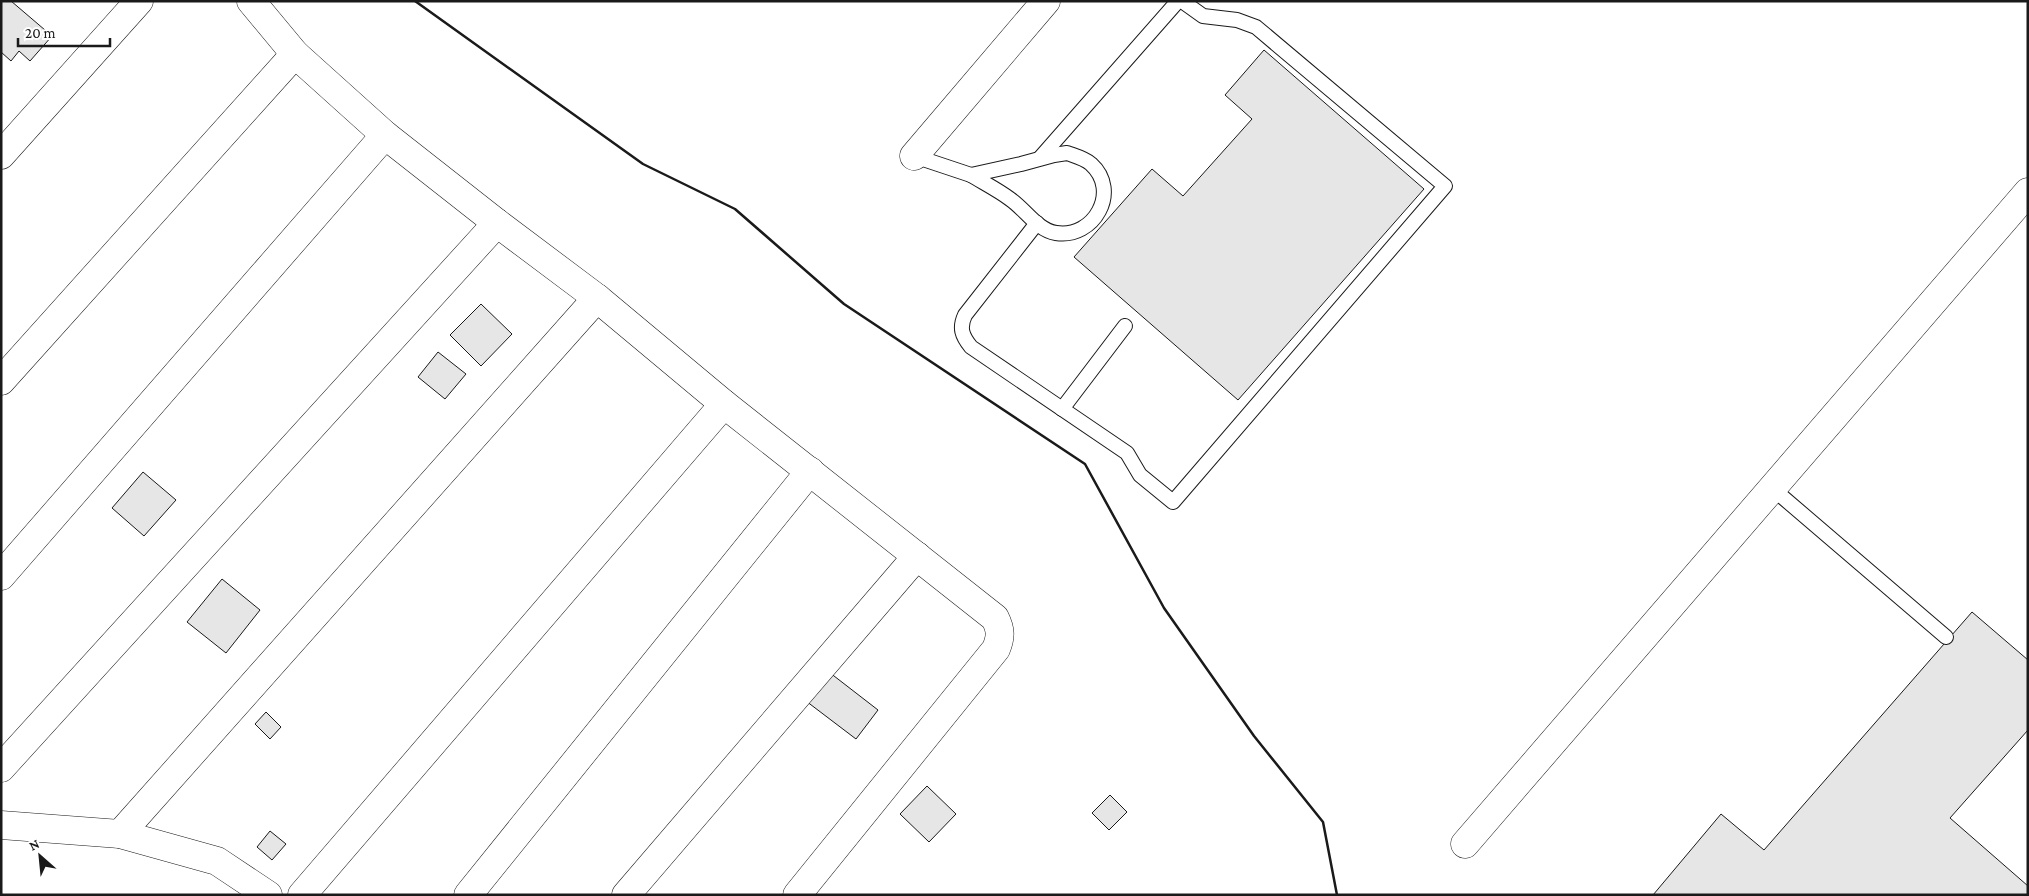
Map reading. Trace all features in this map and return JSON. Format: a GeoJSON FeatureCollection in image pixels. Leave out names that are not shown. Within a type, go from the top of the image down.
{"type":"FeatureCollection","features":[{"type":"Feature","properties":{"kind":"street"},"geometry":{"type":"LineString","coordinates":[[1,155],[139,1]]}},
{"type":"Feature","properties":{"kind":"street"},"geometry":{"type":"LineString","coordinates":[[251,1],[296,54],[385,135],[597,298],[724,404],[995,618],[1000,628],[1000,638],[996,649],[797,895]]}},
{"type":"Feature","properties":{"kind":"street"},"geometry":{"type":"LineString","coordinates":[[914,156],[1046,1]]}},
{"type":"Feature","properties":{"kind":"street"},"geometry":{"type":"LineString","coordinates":[[1,381],[296,54]]}},
{"type":"Feature","properties":{"kind":"street"},"geometry":{"type":"LineString","coordinates":[[1,576],[385,135]]}},
{"type":"Feature","properties":{"kind":"street"},"geometry":{"type":"LineString","coordinates":[[1465,844],[2028,192]]}},
{"type":"Feature","properties":{"kind":"street"},"geometry":{"type":"LineString","coordinates":[[1,768],[497,223]]}},
{"type":"Feature","properties":{"kind":"street"},"geometry":{"type":"LineString","coordinates":[[120,834],[597,298]]}},
{"type":"Feature","properties":{"kind":"street"},"geometry":{"type":"LineString","coordinates":[[302,895],[724,404]]}},
{"type":"Feature","properties":{"kind":"street"},"geometry":{"type":"LineString","coordinates":[[468,895],[810,471]]}},
{"type":"Feature","properties":{"kind":"street"},"geometry":{"type":"LineString","coordinates":[[626,895],[917,556]]}},
{"type":"Feature","properties":{"kind":"street"},"geometry":{"type":"LineString","coordinates":[[1,825],[120,834],[217,861],[268,895]]}},
{"type":"Feature","properties":{"kind":"lane"},"geometry":{"type":"LineString","coordinates":[[1037,223],[965,315],[961,329],[972,347],[1127,453],[1140,475],[1173,502],[1445,186],[1256,27],[1237,20],[1203,16],[1180,1],[1039,159]]}},
{"type":"Feature","properties":{"kind":"lane"},"geometry":{"type":"LineString","coordinates":[[914,156],[970,175],[1012,200],[1042,228],[1054,233],[1068,234],[1080,230],[1099,212],[1104,200],[1104,186],[1091,164],[1080,157],[1067,153],[970,175]]}},
{"type":"Feature","properties":{"kind":"lane"},"geometry":{"type":"LineString","coordinates":[[1062,409],[1125,326]]}},
{"type":"Feature","properties":{"kind":"lane"},"geometry":{"type":"LineString","coordinates":[[1772,488],[1946,637]]}},
{"type":"Feature","properties":{"kind":"building"},"geometry":{"type":"Polygon","coordinates":[[[1,1],[11,1],[52,36],[30,61],[19,51],[11,61],[1,52],[1,1]]]}},
{"type":"Feature","properties":{"kind":"building"},"geometry":{"type":"Polygon","coordinates":[[[1264,50],[1424,189],[1238,400],[1074,257],[1152,169],[1183,196],[1252,119],[1225,95],[1264,50]]]}},
{"type":"Feature","properties":{"kind":"building"},"geometry":{"type":"Polygon","coordinates":[[[481,304],[512,334],[481,366],[450,335],[481,304]]]}},
{"type":"Feature","properties":{"kind":"building"},"geometry":{"type":"Polygon","coordinates":[[[438,352],[466,374],[445,399],[418,377],[438,352]]]}},
{"type":"Feature","properties":{"kind":"building"},"geometry":{"type":"Polygon","coordinates":[[[143,472],[176,500],[144,536],[112,508],[143,472]]]}},
{"type":"Feature","properties":{"kind":"building"},"geometry":{"type":"Polygon","coordinates":[[[222,579],[260,610],[226,653],[187,622],[222,579]]]}},
{"type":"Feature","properties":{"kind":"building"},"geometry":{"type":"Polygon","coordinates":[[[1972,612],[2028,660],[2028,730],[1950,818],[2028,886],[2028,895],[1653,895],[1721,814],[1764,850],[1972,612]]]}},
{"type":"Feature","properties":{"kind":"building"},"geometry":{"type":"Polygon","coordinates":[[[825,669],[878,710],[856,739],[802,698],[825,669]]]}},
{"type":"Feature","properties":{"kind":"building"},"geometry":{"type":"Polygon","coordinates":[[[266,712],[281,727],[270,739],[255,724],[266,712]]]}},
{"type":"Feature","properties":{"kind":"building"},"geometry":{"type":"Polygon","coordinates":[[[927,786],[956,814],[929,842],[900,814],[927,786]]]}},
{"type":"Feature","properties":{"kind":"building"},"geometry":{"type":"Polygon","coordinates":[[[1110,795],[1127,812],[1109,830],[1092,813],[1110,795]]]}},
{"type":"Feature","properties":{"kind":"building"},"geometry":{"type":"Polygon","coordinates":[[[270,831],[286,844],[272,860],[257,847],[270,831]]]}},
{"type":"Feature","properties":{"kind":"wall"},"geometry":{"type":"LineString","coordinates":[[415,1],[643,164],[735,209],[844,304],[1085,464],[1164,608],[1254,736],[1323,822],[1337,895]]}}]}
